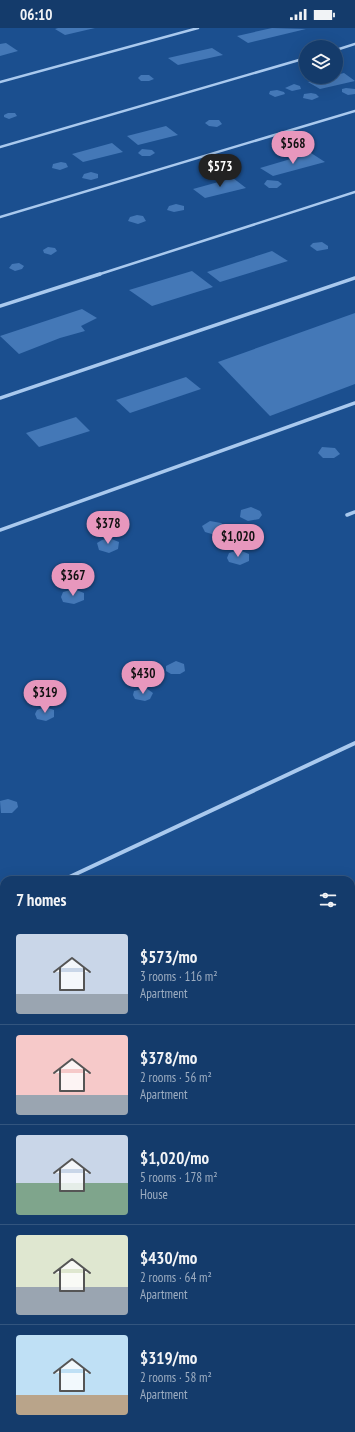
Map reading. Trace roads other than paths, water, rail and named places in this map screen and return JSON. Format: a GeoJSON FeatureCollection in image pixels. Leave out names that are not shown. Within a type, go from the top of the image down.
{"type":"FeatureCollection","features":[{"type":"Feature","properties":{"kind":"street"},"geometry":{"type":"LineString","coordinates":[[0,82],[198,28]]}},
{"type":"Feature","properties":{"kind":"street"},"geometry":{"type":"LineString","coordinates":[[343,48],[355,44]]}},
{"type":"Feature","properties":{"kind":"street"},"geometry":{"type":"LineString","coordinates":[[0,146],[299,60]]}},
{"type":"Feature","properties":{"kind":"street"},"geometry":{"type":"LineString","coordinates":[[0,217],[355,112]]}},
{"type":"Feature","properties":{"kind":"street"},"geometry":{"type":"LineString","coordinates":[[0,306],[355,192]]}},
{"type":"Feature","properties":{"kind":"street"},"geometry":{"type":"LineString","coordinates":[[0,398],[355,278]]}},
{"type":"Feature","properties":{"kind":"street"},"geometry":{"type":"LineString","coordinates":[[0,530],[355,403]]}},
{"type":"Feature","properties":{"kind":"street"},"geometry":{"type":"LineString","coordinates":[[347,515],[355,512]]}},
{"type":"Feature","properties":{"kind":"street"},"geometry":{"type":"LineString","coordinates":[[72,876],[355,743]]}}]}
